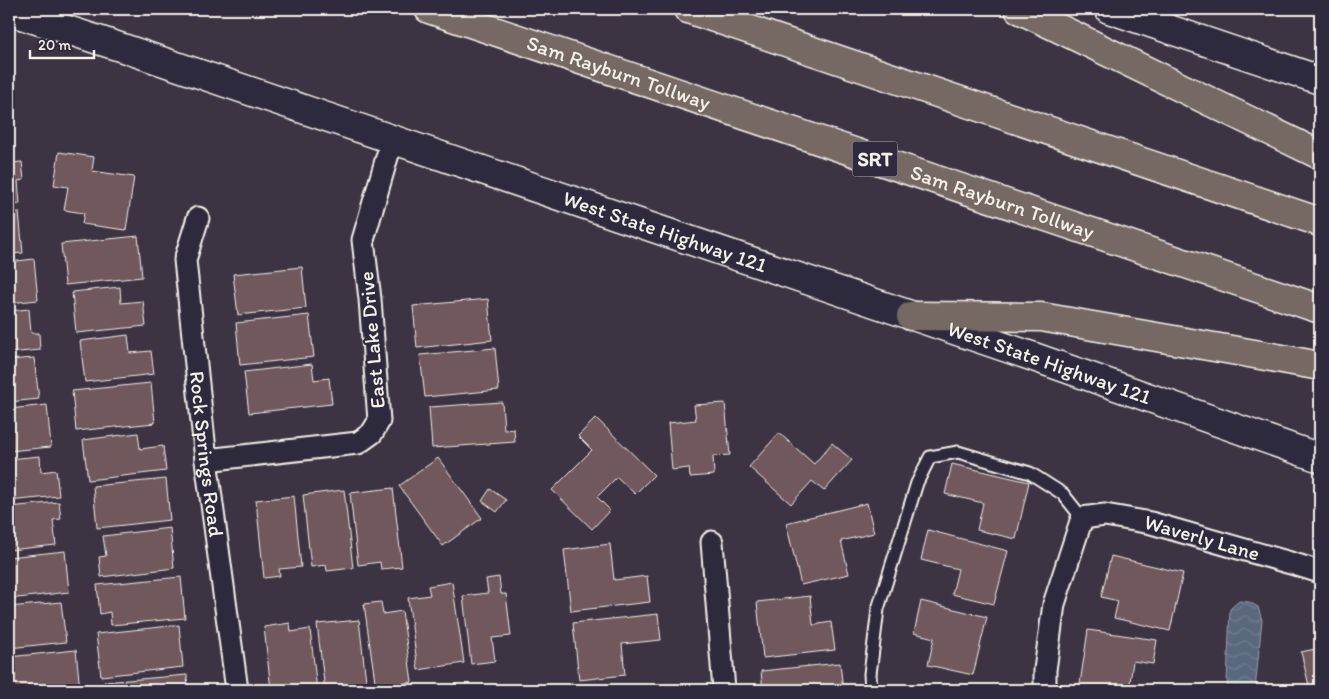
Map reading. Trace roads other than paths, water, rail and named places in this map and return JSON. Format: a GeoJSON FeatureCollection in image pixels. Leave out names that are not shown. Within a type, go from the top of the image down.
{"type":"FeatureCollection","features":[{"type":"Feature","properties":{"kind":"highway","name":"Sam Rayburn Tollway"},"geometry":{"type":"LineString","coordinates":[[429,9],[1320,309]]}},
{"type":"Feature","properties":{"kind":"highway"},"geometry":{"type":"LineString","coordinates":[[688,9],[1320,222]]}},
{"type":"Feature","properties":{"kind":"highway"},"geometry":{"type":"LineString","coordinates":[[1019,9],[1320,154]]}},
{"type":"Feature","properties":{"kind":"highway"},"geometry":{"type":"LineString","coordinates":[[911,316],[1041,317],[1320,366]]}},
{"type":"Feature","properties":{"kind":"main road"},"geometry":{"type":"LineString","coordinates":[[1109,9],[1320,80]]}},
{"type":"Feature","properties":{"kind":"main road","name":"West State Highway 121"},"geometry":{"type":"LineString","coordinates":[[9,11],[1030,356],[1320,458]]}},
{"type":"Feature","properties":{"kind":"street","name":"East Lake Drive"},"geometry":{"type":"LineString","coordinates":[[206,460],[358,443],[372,433],[379,421],[370,300],[363,240],[392,140]]}},
{"type":"Feature","properties":{"kind":"street","name":"Rock Springs Road"},"geometry":{"type":"LineString","coordinates":[[198,218],[185,260],[206,460],[237,690]]}},
{"type":"Feature","properties":{"kind":"street","name":"Waverly Lane"},"geometry":{"type":"LineString","coordinates":[[1082,518],[1105,515],[1151,524],[1320,572]]}},
{"type":"Feature","properties":{"kind":"street"},"geometry":{"type":"LineString","coordinates":[[1045,690],[1045,663],[1054,604],[1082,518]]}},
{"type":"Feature","properties":{"kind":"street"},"geometry":{"type":"LineString","coordinates":[[712,542],[724,690]]}},
{"type":"Feature","properties":{"kind":"lane"},"geometry":{"type":"LineString","coordinates":[[871,690],[870,674],[878,609],[917,483],[930,457],[958,452],[1030,473],[1063,494],[1082,518]]}},
{"type":"Feature","properties":{"kind":"water"},"geometry":{"type":"Polygon","coordinates":[[[1239,601],[1249,602],[1258,607],[1262,620],[1255,690],[1228,690],[1230,609],[1239,601]]]}}]}
